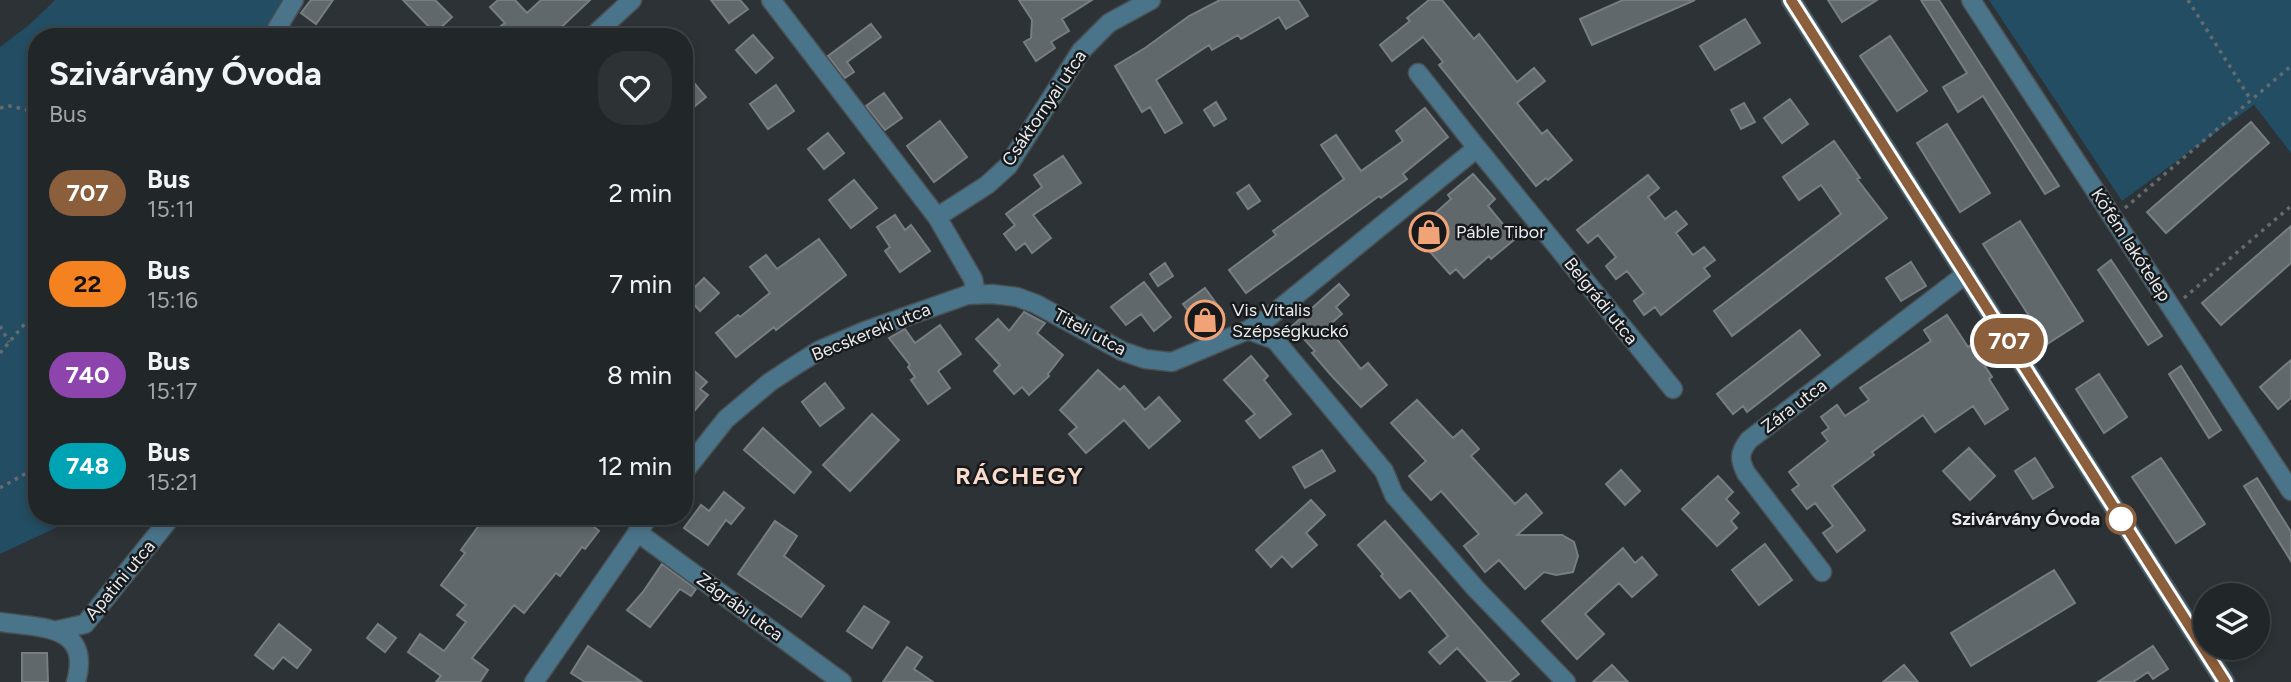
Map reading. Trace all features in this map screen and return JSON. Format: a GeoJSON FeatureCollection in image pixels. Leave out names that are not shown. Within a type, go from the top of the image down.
{"type":"FeatureCollection","features":[{"type":"Feature","properties":{"kind":"street"},"geometry":{"type":"LineString","coordinates":[[277,28],[294,0]]}},
{"type":"Feature","properties":{"kind":"street"},"geometry":{"type":"LineString","coordinates":[[602,28],[632,0]]}},
{"type":"Feature","properties":{"kind":"street"},"geometry":{"type":"LineString","coordinates":[[771,0],[937,217],[973,279],[976,294]]}},
{"type":"Feature","properties":{"kind":"street","name":"Csáktornyai utca"},"geometry":{"type":"LineString","coordinates":[[937,217],[987,185],[1008,166],[1090,41],[1109,23],[1152,0]]}},
{"type":"Feature","properties":{"kind":"street"},"geometry":{"type":"LineString","coordinates":[[1791,0],[2225,682]]}},
{"type":"Feature","properties":{"kind":"street","name":"Köfém lakótelep"},"geometry":{"type":"LineString","coordinates":[[1971,0],[2291,491]]}},
{"type":"Feature","properties":{"kind":"street","name":"Belgrádi utca"},"geometry":{"type":"LineString","coordinates":[[1418,74],[1673,389]]}},
{"type":"Feature","properties":{"kind":"street"},"geometry":{"type":"LineString","coordinates":[[1248,330],[1268,318],[1476,148]]}},
{"type":"Feature","properties":{"kind":"street","name":"Zára utca"},"geometry":{"type":"LineString","coordinates":[[1822,572],[1746,473],[1741,462],[1741,452],[1749,440],[1966,274]]}},
{"type":"Feature","properties":{"kind":"street","name":"Titeli utca"},"geometry":{"type":"LineString","coordinates":[[976,294],[1017,297],[1036,304],[1122,351],[1144,359],[1172,362],[1248,330]]}},
{"type":"Feature","properties":{"kind":"street","name":"Becskereki utca"},"geometry":{"type":"LineString","coordinates":[[693,461],[726,419],[770,382],[820,350],[885,323],[976,294]]}},
{"type":"Feature","properties":{"kind":"street"},"geometry":{"type":"LineString","coordinates":[[1248,330],[1275,340],[1384,471],[1394,495],[1476,589],[1566,682]]}},
{"type":"Feature","properties":{"kind":"street","name":"Apatini utca"},"geometry":{"type":"LineString","coordinates":[[0,622],[58,630],[85,624],[165,525]]}},
{"type":"Feature","properties":{"kind":"street"},"geometry":{"type":"LineString","coordinates":[[534,682],[642,525]]}},
{"type":"Feature","properties":{"kind":"street","name":"Zágrábi utca"},"geometry":{"type":"LineString","coordinates":[[637,532],[842,682]]}},
{"type":"Feature","properties":{"kind":"street"},"geometry":{"type":"LineString","coordinates":[[58,630],[71,638],[77,648],[79,660],[76,682]]}},
{"type":"Feature","properties":{"kind":"path"},"geometry":{"type":"LineString","coordinates":[[2188,0],[2251,100]]}},
{"type":"Feature","properties":{"kind":"path"},"geometry":{"type":"LineString","coordinates":[[2113,218],[2291,66]]}},
{"type":"Feature","properties":{"kind":"path"},"geometry":{"type":"LineString","coordinates":[[0,108],[10,106],[28,110]]}},
{"type":"Feature","properties":{"kind":"path"},"geometry":{"type":"LineString","coordinates":[[2172,309],[2291,206]]}},
{"type":"Feature","properties":{"kind":"path"},"geometry":{"type":"LineString","coordinates":[[0,353],[28,323]]}},
{"type":"Feature","properties":{"kind":"path"},"geometry":{"type":"LineString","coordinates":[[0,326],[9,342]]}},
{"type":"Feature","properties":{"kind":"path"},"geometry":{"type":"LineString","coordinates":[[0,488],[28,472]]}},
{"type":"Feature","properties":{"kind":"shaded area"},"geometry":{"type":"Polygon","coordinates":[[[55,0],[282,0],[266,28],[28,28],[28,525],[62,525],[0,554],[0,47],[29,25],[55,0]]]}},
{"type":"Feature","properties":{"kind":"shaded area"},"geometry":{"type":"Polygon","coordinates":[[[1989,0],[2291,0],[2291,153],[2254,105],[2122,201],[1989,0]]]}},
{"type":"Feature","properties":{"kind":"building"},"geometry":{"type":"Polygon","coordinates":[[[311,0],[333,0],[316,24],[301,13],[311,0]]]}},
{"type":"Feature","properties":{"kind":"building"},"geometry":{"type":"Polygon","coordinates":[[[403,0],[435,0],[452,17],[440,28],[430,28],[403,0]]]}},
{"type":"Feature","properties":{"kind":"building"},"geometry":{"type":"Polygon","coordinates":[[[498,0],[515,0],[527,13],[541,0],[590,0],[560,28],[503,28],[501,26],[505,23],[490,7],[498,0]]]}},
{"type":"Feature","properties":{"kind":"building"},"geometry":{"type":"Polygon","coordinates":[[[711,0],[740,0],[748,9],[729,23],[711,0]]]}},
{"type":"Feature","properties":{"kind":"building"},"geometry":{"type":"Polygon","coordinates":[[[1019,0],[1092,0],[1062,19],[1069,31],[1051,42],[1055,48],[1036,61],[1024,42],[1031,38],[1032,20],[1019,0]]]}},
{"type":"Feature","properties":{"kind":"building"},"geometry":{"type":"Polygon","coordinates":[[[1220,0],[1298,0],[1308,16],[1286,29],[1279,17],[1241,39],[1238,35],[1212,50],[1209,45],[1156,80],[1182,123],[1165,133],[1150,107],[1142,112],[1115,66],[1189,16],[1220,0]]]}},
{"type":"Feature","properties":{"kind":"building"},"geometry":{"type":"Polygon","coordinates":[[[1429,0],[1442,0],[1474,39],[1479,34],[1517,82],[1534,68],[1545,81],[1517,103],[1542,134],[1547,130],[1572,160],[1548,180],[1546,178],[1536,186],[1439,65],[1443,62],[1423,37],[1392,61],[1380,45],[1410,21],[1407,18],[1429,0]]]}},
{"type":"Feature","properties":{"kind":"building"},"geometry":{"type":"Polygon","coordinates":[[[1623,0],[1695,0],[1592,45],[1580,19],[1623,0]]]}},
{"type":"Feature","properties":{"kind":"building"},"geometry":{"type":"Polygon","coordinates":[[[1828,0],[1877,0],[1842,22],[1828,0]]]}},
{"type":"Feature","properties":{"kind":"building"},"geometry":{"type":"Polygon","coordinates":[[[1921,0],[1939,0],[2059,186],[2045,194],[1983,96],[1958,112],[1943,87],[1967,73],[1921,0]]]}},
{"type":"Feature","properties":{"kind":"building"},"geometry":{"type":"Polygon","coordinates":[[[1745,19],[1760,43],[1715,70],[1700,46],[1745,19]]]}},
{"type":"Feature","properties":{"kind":"building"},"geometry":{"type":"Polygon","coordinates":[[[871,24],[881,37],[847,62],[854,72],[845,78],[828,56],[871,24]]]}},
{"type":"Feature","properties":{"kind":"building"},"geometry":{"type":"Polygon","coordinates":[[[753,35],[773,58],[756,73],[736,50],[753,35]]]}},
{"type":"Feature","properties":{"kind":"building"},"geometry":{"type":"Polygon","coordinates":[[[1890,36],[1927,91],[1897,111],[1860,56],[1890,36]]]}},
{"type":"Feature","properties":{"kind":"building"},"geometry":{"type":"Polygon","coordinates":[[[693,82],[706,97],[693,108],[693,82]]]}},
{"type":"Feature","properties":{"kind":"building"},"geometry":{"type":"Polygon","coordinates":[[[776,85],[794,111],[768,129],[750,104],[776,85]]]}},
{"type":"Feature","properties":{"kind":"building"},"geometry":{"type":"Polygon","coordinates":[[[884,93],[902,118],[885,130],[866,106],[884,93]]]}},
{"type":"Feature","properties":{"kind":"building"},"geometry":{"type":"Polygon","coordinates":[[[1790,99],[1808,124],[1782,143],[1764,118],[1790,99]]]}},
{"type":"Feature","properties":{"kind":"building"},"geometry":{"type":"Polygon","coordinates":[[[1216,102],[1226,119],[1214,126],[1204,110],[1216,102]]]}},
{"type":"Feature","properties":{"kind":"building"},"geometry":{"type":"Polygon","coordinates":[[[1744,103],[1755,122],[1741,129],[1731,110],[1744,103]]]}},
{"type":"Feature","properties":{"kind":"building"},"geometry":{"type":"Polygon","coordinates":[[[1425,108],[1448,137],[1403,174],[1407,179],[1381,198],[1379,196],[1246,293],[1229,270],[1276,235],[1273,231],[1344,179],[1321,145],[1336,135],[1361,171],[1403,141],[1396,131],[1425,108]]]}},
{"type":"Feature","properties":{"kind":"building"},"geometry":{"type":"Polygon","coordinates":[[[940,121],[967,157],[934,182],[907,146],[940,121]]]}},
{"type":"Feature","properties":{"kind":"building"},"geometry":{"type":"Polygon","coordinates":[[[2251,122],[2269,143],[2166,233],[2147,212],[2251,122]]]}},
{"type":"Feature","properties":{"kind":"building"},"geometry":{"type":"Polygon","coordinates":[[[1947,124],[1990,193],[1960,212],[1917,143],[1947,124]]]}},
{"type":"Feature","properties":{"kind":"building"},"geometry":{"type":"Polygon","coordinates":[[[828,133],[844,153],[824,169],[808,149],[828,133]]]}},
{"type":"Feature","properties":{"kind":"building"},"geometry":{"type":"Polygon","coordinates":[[[1834,141],[1860,178],[1857,179],[1887,218],[1732,336],[1714,311],[1841,214],[1821,185],[1799,200],[1783,177],[1834,141]]]}},
{"type":"Feature","properties":{"kind":"building"},"geometry":{"type":"Polygon","coordinates":[[[1063,156],[1081,183],[1033,215],[1051,238],[1032,253],[1025,243],[1016,250],[1004,234],[1015,225],[1006,214],[1042,187],[1034,175],[1063,156]]]}},
{"type":"Feature","properties":{"kind":"building"},"geometry":{"type":"Polygon","coordinates":[[[1473,174],[1495,199],[1488,206],[1515,239],[1491,259],[1489,256],[1464,278],[1456,269],[1450,274],[1413,233],[1451,199],[1448,195],[1473,174]]]}},
{"type":"Feature","properties":{"kind":"building"},"geometry":{"type":"Polygon","coordinates":[[[1648,175],[1659,188],[1648,197],[1665,219],[1676,211],[1687,224],[1676,233],[1693,255],[1704,247],[1715,260],[1704,268],[1710,276],[1661,315],[1655,307],[1644,315],[1634,301],[1644,293],[1627,271],[1616,279],[1606,266],[1616,257],[1598,235],[1588,243],[1577,230],[1648,175]]]}},
{"type":"Feature","properties":{"kind":"building"},"geometry":{"type":"Polygon","coordinates":[[[854,180],[877,208],[851,228],[829,200],[854,180]]]}},
{"type":"Feature","properties":{"kind":"building"},"geometry":{"type":"Polygon","coordinates":[[[1249,185],[1260,201],[1248,209],[1237,193],[1249,185]]]}},
{"type":"Feature","properties":{"kind":"building"},"geometry":{"type":"Polygon","coordinates":[[[895,215],[905,230],[911,225],[930,251],[900,272],[885,251],[890,247],[877,227],[895,215]]]}},
{"type":"Feature","properties":{"kind":"building"},"geometry":{"type":"Polygon","coordinates":[[[2020,221],[2083,321],[2047,344],[1983,244],[2020,221]]]}},
{"type":"Feature","properties":{"kind":"building"},"geometry":{"type":"Polygon","coordinates":[[[2291,226],[2291,263],[2221,325],[2202,303],[2291,226]]]}},
{"type":"Feature","properties":{"kind":"building"},"geometry":{"type":"Polygon","coordinates":[[[819,239],[846,275],[776,330],[774,327],[736,357],[716,333],[770,293],[750,267],[766,255],[777,269],[819,239]]]}},
{"type":"Feature","properties":{"kind":"building"},"geometry":{"type":"Polygon","coordinates":[[[2111,260],[2162,336],[2148,345],[2098,270],[2111,260]]]}},
{"type":"Feature","properties":{"kind":"building"},"geometry":{"type":"Polygon","coordinates":[[[1911,262],[1926,286],[1901,301],[1886,278],[1911,262]]]}},
{"type":"Feature","properties":{"kind":"building"},"geometry":{"type":"Polygon","coordinates":[[[1165,263],[1173,276],[1158,286],[1150,274],[1165,263]]]}},
{"type":"Feature","properties":{"kind":"building"},"geometry":{"type":"Polygon","coordinates":[[[704,278],[719,293],[700,311],[693,304],[693,289],[704,278]]]}},
{"type":"Feature","properties":{"kind":"building"},"geometry":{"type":"Polygon","coordinates":[[[1144,282],[1171,317],[1154,331],[1141,314],[1126,325],[1111,307],[1144,282]]]}},
{"type":"Feature","properties":{"kind":"building"},"geometry":{"type":"Polygon","coordinates":[[[1339,284],[1349,295],[1336,307],[1342,314],[1327,327],[1361,369],[1368,363],[1387,385],[1361,407],[1312,353],[1315,351],[1292,326],[1339,284]]]}},
{"type":"Feature","properties":{"kind":"building"},"geometry":{"type":"Polygon","coordinates":[[[1205,288],[1224,314],[1202,330],[1183,304],[1205,288]]]}},
{"type":"Feature","properties":{"kind":"building"},"geometry":{"type":"Polygon","coordinates":[[[1024,312],[1045,323],[1037,333],[1063,355],[1049,376],[1029,395],[1022,387],[1014,394],[994,371],[1000,365],[976,339],[998,319],[1009,331],[1024,312]]]}},
{"type":"Feature","properties":{"kind":"building"},"geometry":{"type":"Polygon","coordinates":[[[1947,315],[1992,377],[1989,379],[2008,409],[1985,424],[1973,406],[1935,432],[1923,415],[1872,452],[1874,455],[1832,486],[1865,530],[1837,552],[1823,533],[1833,526],[1815,503],[1807,509],[1792,490],[1799,485],[1789,472],[1828,441],[1822,433],[1829,428],[1821,417],[1837,405],[1845,416],[1869,400],[1860,388],[1931,341],[1924,330],[1947,315]]]}},
{"type":"Feature","properties":{"kind":"building"},"geometry":{"type":"Polygon","coordinates":[[[940,325],[961,354],[938,371],[950,388],[928,404],[911,380],[915,377],[908,367],[910,365],[889,338],[905,329],[915,343],[940,325]]]}},
{"type":"Feature","properties":{"kind":"building"},"geometry":{"type":"Polygon","coordinates":[[[1800,330],[1820,355],[1747,412],[1743,406],[1733,414],[1717,394],[1800,330]]]}},
{"type":"Feature","properties":{"kind":"building"},"geometry":{"type":"Polygon","coordinates":[[[1251,356],[1268,376],[1264,380],[1291,414],[1260,438],[1246,421],[1255,414],[1224,380],[1251,356]]]}},
{"type":"Feature","properties":{"kind":"building"},"geometry":{"type":"Polygon","coordinates":[[[2291,360],[2291,398],[2278,409],[2260,387],[2291,360]]]}},
{"type":"Feature","properties":{"kind":"building"},"geometry":{"type":"Polygon","coordinates":[[[2181,366],[2221,430],[2209,438],[2169,374],[2181,366]]]}},
{"type":"Feature","properties":{"kind":"building"},"geometry":{"type":"Polygon","coordinates":[[[693,370],[707,382],[700,389],[708,395],[693,412],[693,370]]]}},
{"type":"Feature","properties":{"kind":"building"},"geometry":{"type":"Polygon","coordinates":[[[1098,370],[1120,390],[1124,386],[1145,410],[1159,397],[1180,421],[1149,448],[1124,420],[1086,453],[1069,434],[1077,427],[1060,410],[1098,370]]]}},
{"type":"Feature","properties":{"kind":"building"},"geometry":{"type":"Polygon","coordinates":[[[2099,374],[2127,417],[2104,433],[2076,389],[2099,374]]]}},
{"type":"Feature","properties":{"kind":"building"},"geometry":{"type":"Polygon","coordinates":[[[825,383],[844,408],[820,426],[802,402],[825,383]]]}},
{"type":"Feature","properties":{"kind":"building"},"geometry":{"type":"Polygon","coordinates":[[[1417,400],[1453,438],[1462,430],[1479,449],[1471,456],[1515,504],[1526,494],[1542,513],[1517,535],[1562,535],[1574,542],[1578,556],[1573,572],[1556,575],[1544,572],[1525,589],[1499,560],[1485,572],[1464,546],[1479,534],[1441,491],[1431,500],[1409,476],[1426,461],[1391,423],[1417,400]]]}},
{"type":"Feature","properties":{"kind":"building"},"geometry":{"type":"Polygon","coordinates":[[[872,414],[899,440],[850,491],[823,465],[872,414]]]}},
{"type":"Feature","properties":{"kind":"building"},"geometry":{"type":"Polygon","coordinates":[[[763,428],[811,472],[794,493],[744,450],[763,428]]]}},
{"type":"Feature","properties":{"kind":"building"},"geometry":{"type":"Polygon","coordinates":[[[1969,448],[1995,476],[1970,500],[1943,471],[1969,448]]]}},
{"type":"Feature","properties":{"kind":"building"},"geometry":{"type":"Polygon","coordinates":[[[1322,450],[1335,471],[1305,488],[1293,467],[1322,450]]]}},
{"type":"Feature","properties":{"kind":"building"},"geometry":{"type":"Polygon","coordinates":[[[2035,458],[2053,487],[2033,499],[2015,471],[2035,458]]]}},
{"type":"Feature","properties":{"kind":"building"},"geometry":{"type":"Polygon","coordinates":[[[2161,458],[2205,524],[2176,543],[2132,477],[2161,458]]]}},
{"type":"Feature","properties":{"kind":"building"},"geometry":{"type":"Polygon","coordinates":[[[1621,470],[1640,491],[1625,505],[1606,484],[1621,470]]]}},
{"type":"Feature","properties":{"kind":"building"},"geometry":{"type":"Polygon","coordinates":[[[1718,476],[1733,492],[1726,499],[1739,513],[1731,521],[1737,528],[1717,546],[1682,509],[1718,476]]]}},
{"type":"Feature","properties":{"kind":"building"},"geometry":{"type":"Polygon","coordinates":[[[2257,478],[2291,532],[2291,561],[2244,486],[2257,478]]]}},
{"type":"Feature","properties":{"kind":"building"},"geometry":{"type":"Polygon","coordinates":[[[724,492],[744,508],[731,524],[726,520],[708,545],[684,528],[686,525],[693,525],[693,516],[701,505],[709,511],[724,492]]]}},
{"type":"Feature","properties":{"kind":"building"},"geometry":{"type":"Polygon","coordinates":[[[1311,500],[1325,515],[1306,533],[1317,545],[1292,567],[1282,556],[1271,567],[1256,550],[1311,500]]]}},
{"type":"Feature","properties":{"kind":"building"},"geometry":{"type":"Polygon","coordinates":[[[775,521],[797,536],[784,556],[824,586],[801,617],[738,574],[775,521]]]}},
{"type":"Feature","properties":{"kind":"building"},"geometry":{"type":"Polygon","coordinates":[[[1385,521],[1519,674],[1509,682],[1488,682],[1457,648],[1440,664],[1429,652],[1448,636],[1410,590],[1400,598],[1358,545],[1385,521]]]}},
{"type":"Feature","properties":{"kind":"building"},"geometry":{"type":"Polygon","coordinates":[[[479,525],[592,525],[599,531],[585,549],[582,547],[560,576],[556,573],[524,613],[514,605],[472,658],[488,670],[480,682],[436,682],[441,676],[408,652],[420,634],[444,651],[466,622],[457,615],[466,605],[441,585],[465,553],[461,550],[479,525]]]}},
{"type":"Feature","properties":{"kind":"building"},"geometry":{"type":"Polygon","coordinates":[[[1765,544],[1792,580],[1759,605],[1732,570],[1765,544]]]}},
{"type":"Feature","properties":{"kind":"building"},"geometry":{"type":"Polygon","coordinates":[[[1623,548],[1635,563],[1642,557],[1657,575],[1632,597],[1619,583],[1585,614],[1604,634],[1577,659],[1542,621],[1623,548]]]}},
{"type":"Feature","properties":{"kind":"building"},"geometry":{"type":"Polygon","coordinates":[[[662,564],[696,589],[691,596],[680,589],[650,627],[627,610],[662,564]]]}},
{"type":"Feature","properties":{"kind":"building"},"geometry":{"type":"Polygon","coordinates":[[[2054,570],[2075,603],[1971,666],[1951,633],[2054,570]]]}},
{"type":"Feature","properties":{"kind":"building"},"geometry":{"type":"Polygon","coordinates":[[[864,606],[889,622],[872,648],[847,631],[864,606]]]}},
{"type":"Feature","properties":{"kind":"building"},"geometry":{"type":"Polygon","coordinates":[[[279,624],[311,650],[297,668],[283,657],[273,669],[255,655],[279,624]]]}},
{"type":"Feature","properties":{"kind":"building"},"geometry":{"type":"Polygon","coordinates":[[[378,624],[396,638],[385,652],[367,638],[378,624]]]}},
{"type":"Feature","properties":{"kind":"building"},"geometry":{"type":"Polygon","coordinates":[[[588,646],[642,682],[585,682],[571,673],[588,646]]]}},
{"type":"Feature","properties":{"kind":"building"},"geometry":{"type":"Polygon","coordinates":[[[2153,646],[2168,669],[2153,679],[2148,672],[2133,682],[2098,682],[2153,646]]]}},
{"type":"Feature","properties":{"kind":"building"},"geometry":{"type":"Polygon","coordinates":[[[907,647],[922,657],[914,669],[933,682],[883,682],[907,647]]]}},
{"type":"Feature","properties":{"kind":"building"},"geometry":{"type":"Polygon","coordinates":[[[22,653],[47,653],[48,682],[22,682],[22,653]]]}},
{"type":"Feature","properties":{"kind":"building"},"geometry":{"type":"Polygon","coordinates":[[[1612,665],[1628,682],[1593,682],[1612,665]]]}},
{"type":"Feature","properties":{"kind":"building"},"geometry":{"type":"Polygon","coordinates":[[[1904,665],[1918,682],[1883,682],[1904,665]]]}},
{"type":"Feature","properties":{"kind":"bus line","name":"707"},"geometry":{"type":"LineString","coordinates":[[1791,0],[2225,682]]}},
{"type":"Feature","properties":{"kind":"place","name":"Páble Tibor"},"geometry":{"type":"Point","coordinates":[1429,232]}},
{"type":"Feature","properties":{"kind":"place","name":"Vis Vitalis Szépségkuckó"},"geometry":{"type":"Point","coordinates":[1205,320]}},
{"type":"Feature","properties":{"kind":"place","name":"Szivárvány Óvoda"},"geometry":{"type":"Point","coordinates":[2121,519]}},
{"type":"Feature","properties":{"kind":"district","name":"RÁCHEGY"},"geometry":{"type":"Point","coordinates":[1020,476]}}]}
